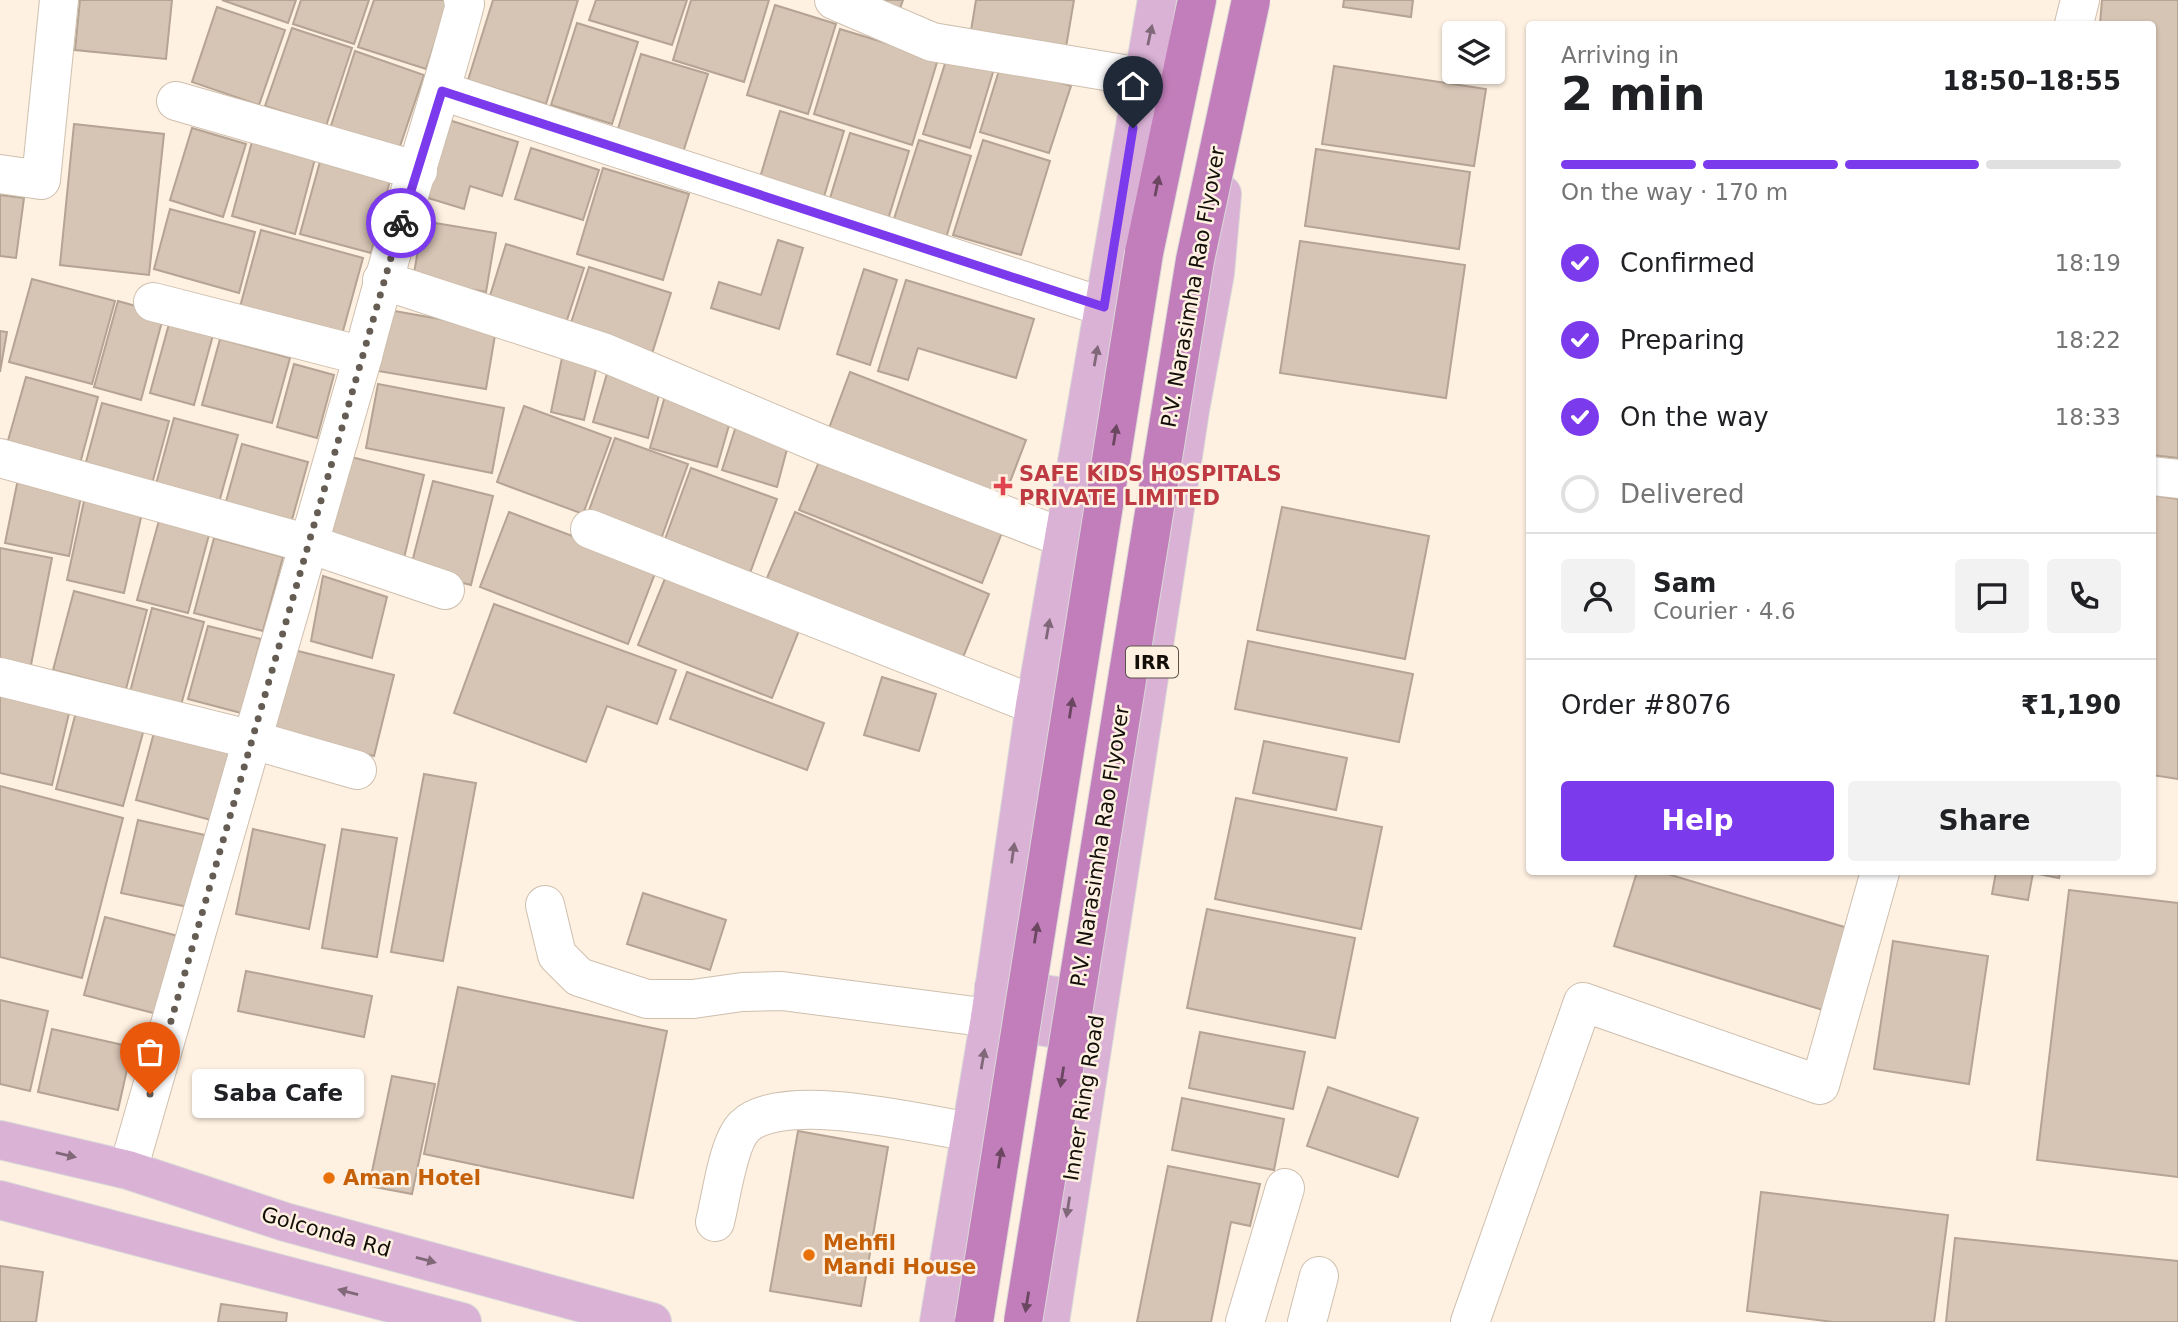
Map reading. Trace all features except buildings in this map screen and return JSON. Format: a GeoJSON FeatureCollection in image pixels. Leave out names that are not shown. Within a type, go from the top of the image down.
{"type":"FeatureCollection","features":[{"type":"Feature","properties":{"kind":"highway"},"geometry":{"type":"LineString","coordinates":[[974,1322],[1144,253],[1197,0]]}},
{"type":"Feature","properties":{"kind":"highway","name":"P.V. Narasimha Rao Flyover"},"geometry":{"type":"LineString","coordinates":[[1023,1322],[1195,260],[1251,0]]}},
{"type":"Feature","properties":{"kind":"main road"},"geometry":{"type":"LineString","coordinates":[[939,1322],[992,1002],[1035,705],[1141,77],[1157,0]]}},
{"type":"Feature","properties":{"kind":"main road","name":"Inner Ring Road"},"geometry":{"type":"LineString","coordinates":[[1050,1322],[1191,410],[1216,273],[1237,0]]}},
{"type":"Feature","properties":{"kind":"main road"},"geometry":{"type":"LineString","coordinates":[[992,1002],[1096,1018]]}},
{"type":"Feature","properties":{"kind":"main road","name":"Golconda Rd"},"geometry":{"type":"LineString","coordinates":[[0,1140],[128,1170],[285,1222],[652,1322]]}},
{"type":"Feature","properties":{"kind":"main road"},"geometry":{"type":"LineString","coordinates":[[0,1200],[462,1322]]}},
{"type":"Feature","properties":{"kind":"street"},"geometry":{"type":"LineString","coordinates":[[0,174],[41,180],[60,0]]}},
{"type":"Feature","properties":{"kind":"street"},"geometry":{"type":"LineString","coordinates":[[128,1170],[363,356],[382,280],[442,91],[465,4],[463,0]]}},
{"type":"Feature","properties":{"kind":"street"},"geometry":{"type":"LineString","coordinates":[[834,0],[932,42],[1141,77]]}},
{"type":"Feature","properties":{"kind":"street"},"geometry":{"type":"LineString","coordinates":[[1220,211],[1263,0]]}},
{"type":"Feature","properties":{"kind":"street"},"geometry":{"type":"LineString","coordinates":[[2075,21],[2080,0]]}},
{"type":"Feature","properties":{"kind":"street"},"geometry":{"type":"LineString","coordinates":[[442,91],[1104,307]]}},
{"type":"Feature","properties":{"kind":"street"},"geometry":{"type":"LineString","coordinates":[[176,101],[418,171]]}},
{"type":"Feature","properties":{"kind":"street"},"geometry":{"type":"LineString","coordinates":[[382,280],[603,352],[821,444],[1064,538]]}},
{"type":"Feature","properties":{"kind":"street"},"geometry":{"type":"LineString","coordinates":[[153,302],[363,356]]}},
{"type":"Feature","properties":{"kind":"street"},"geometry":{"type":"LineString","coordinates":[[0,458],[309,544],[445,590]]}},
{"type":"Feature","properties":{"kind":"street"},"geometry":{"type":"LineString","coordinates":[[2156,476],[2178,480]]}},
{"type":"Feature","properties":{"kind":"street"},"geometry":{"type":"LineString","coordinates":[[590,529],[1035,705]]}},
{"type":"Feature","properties":{"kind":"street"},"geometry":{"type":"LineString","coordinates":[[0,677],[253,740],[357,770]]}},
{"type":"Feature","properties":{"kind":"street"},"geometry":{"type":"LineString","coordinates":[[1470,1322],[1583,1002],[1820,1085],[1879,875]]}},
{"type":"Feature","properties":{"kind":"street"},"geometry":{"type":"LineString","coordinates":[[545,905],[557,955],[579,977],[647,999],[693,999],[742,992],[782,991],[992,1002]]}},
{"type":"Feature","properties":{"kind":"street"},"geometry":{"type":"LineString","coordinates":[[715,1222],[735,1142],[743,1127],[757,1116],[793,1108],[877,1116],[973,1116]]}},
{"type":"Feature","properties":{"kind":"street"},"geometry":{"type":"LineString","coordinates":[[1245,1322],[1285,1188]]}},
{"type":"Feature","properties":{"kind":"street"},"geometry":{"type":"LineString","coordinates":[[1307,1322],[1319,1276]]}},
{"type":"Feature","properties":{"kind":"way so far"},"geometry":{"type":"LineString","coordinates":[[150,1094],[363,356],[382,280],[401,223]]}},
{"type":"Feature","properties":{"kind":"place","name":"SAFE KIDS HOSPITALS PRIVATE LIMITED"},"geometry":{"type":"Point","coordinates":[1003,486]}},
{"type":"Feature","properties":{"kind":"place","name":"Saba Cafe"},"geometry":{"type":"Point","coordinates":[150,1094]}},
{"type":"Feature","properties":{"kind":"place","name":"Aman Hotel"},"geometry":{"type":"Point","coordinates":[329,1178]}},
{"type":"Feature","properties":{"kind":"place","name":"Mehfil Mandi House"},"geometry":{"type":"Point","coordinates":[809,1255]}},
{"type":"Feature","properties":{"kind":"route"},"geometry":{"type":"LineString","coordinates":[[401,223],[442,91],[1104,307],[1133,128]]}}]}
